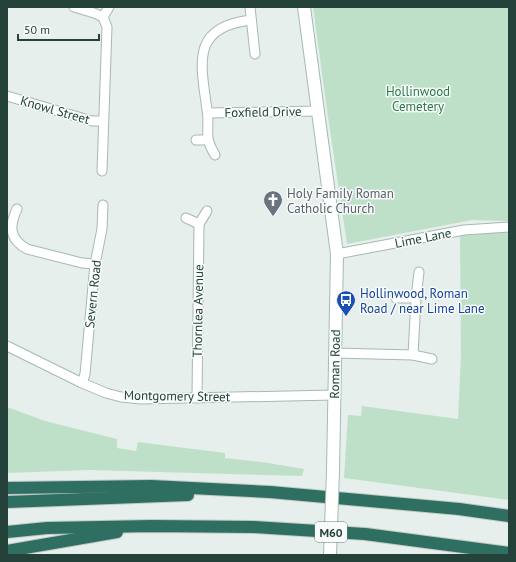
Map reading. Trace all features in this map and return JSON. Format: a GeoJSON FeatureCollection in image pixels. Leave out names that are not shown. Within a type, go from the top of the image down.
{"type":"FeatureCollection","features":[{"type":"Feature","properties":{"kind":"highway"},"geometry":{"type":"LineString","coordinates":[[7,488],[151,486],[270,492],[452,508],[509,516]]}},
{"type":"Feature","properties":{"kind":"highway"},"geometry":{"type":"LineString","coordinates":[[7,502],[270,492]]}},
{"type":"Feature","properties":{"kind":"highway","name":"M60"},"geometry":{"type":"LineString","coordinates":[[7,551],[152,526]]}},
{"type":"Feature","properties":{"kind":"highway","name":"M60"},"geometry":{"type":"LineString","coordinates":[[7,532],[47,528],[152,526],[254,527],[365,534],[509,553]]}},
{"type":"Feature","properties":{"kind":"street"},"geometry":{"type":"LineString","coordinates":[[74,7],[94,12],[103,17],[107,27],[102,171]]}},
{"type":"Feature","properties":{"kind":"street"},"geometry":{"type":"LineString","coordinates":[[103,17],[109,7]]}},
{"type":"Feature","properties":{"kind":"street"},"geometry":{"type":"LineString","coordinates":[[250,7],[255,54]]}},
{"type":"Feature","properties":{"kind":"street","name":"Roman Road"},"geometry":{"type":"LineString","coordinates":[[304,7],[337,254],[330,555]]}},
{"type":"Feature","properties":{"kind":"street","name":"Foxfield Drive"},"geometry":{"type":"LineString","coordinates":[[214,155],[208,140],[208,113],[202,55],[206,45],[220,29],[238,21],[251,20]]}},
{"type":"Feature","properties":{"kind":"street","name":"Knowl Street"},"geometry":{"type":"LineString","coordinates":[[7,96],[92,121],[103,121]]}},
{"type":"Feature","properties":{"kind":"street","name":"Foxfield Drive"},"geometry":{"type":"LineString","coordinates":[[208,113],[318,111]]}},
{"type":"Feature","properties":{"kind":"street"},"geometry":{"type":"LineString","coordinates":[[196,140],[208,140]]}},
{"type":"Feature","properties":{"kind":"street","name":"Severn Road"},"geometry":{"type":"LineString","coordinates":[[82,383],[84,377],[104,205]]}},
{"type":"Feature","properties":{"kind":"street"},"geometry":{"type":"LineString","coordinates":[[17,209],[12,220],[12,232],[19,245],[27,249],[82,263],[96,264]]}},
{"type":"Feature","properties":{"kind":"street"},"geometry":{"type":"LineString","coordinates":[[186,218],[199,224],[207,211]]}},
{"type":"Feature","properties":{"kind":"street","name":"Thornlea Avenue"},"geometry":{"type":"LineString","coordinates":[[197,398],[199,224]]}},
{"type":"Feature","properties":{"kind":"street","name":"Lime Lane"},"geometry":{"type":"LineString","coordinates":[[337,254],[464,230],[509,227]]}},
{"type":"Feature","properties":{"kind":"street"},"geometry":{"type":"LineString","coordinates":[[413,355],[419,272]]}},
{"type":"Feature","properties":{"kind":"street"},"geometry":{"type":"LineString","coordinates":[[396,298],[416,298]]}},
{"type":"Feature","properties":{"kind":"street","name":"Montgomery Street"},"geometry":{"type":"LineString","coordinates":[[7,346],[82,383],[106,393],[121,397],[141,399],[334,395]]}},
{"type":"Feature","properties":{"kind":"street"},"geometry":{"type":"LineString","coordinates":[[335,353],[413,355],[432,359]]}},
{"type":"Feature","properties":{"kind":"green space","name":"Hollinwood Cemetery"},"geometry":{"type":"Polygon","coordinates":[[[313,7],[509,7],[509,221],[472,220],[347,244],[313,7]]]}},
{"type":"Feature","properties":{"kind":"green space"},"geometry":{"type":"Polygon","coordinates":[[[509,230],[509,500],[344,478],[348,415],[361,416],[362,406],[458,419],[461,356],[460,235],[509,230]]]}},
{"type":"Feature","properties":{"kind":"green space"},"geometry":{"type":"Polygon","coordinates":[[[7,407],[45,421],[117,439],[117,448],[136,451],[138,442],[225,453],[225,458],[304,469],[302,476],[89,470],[7,473],[7,407]]]}},
{"type":"Feature","properties":{"kind":"place","name":"Holy Family Roman Catholic Church"},"geometry":{"type":"Point","coordinates":[273,217]}},
{"type":"Feature","properties":{"kind":"place","name":"Hollinwood, Roman Road / near Lime Lane"},"geometry":{"type":"Point","coordinates":[346,317]}}]}
